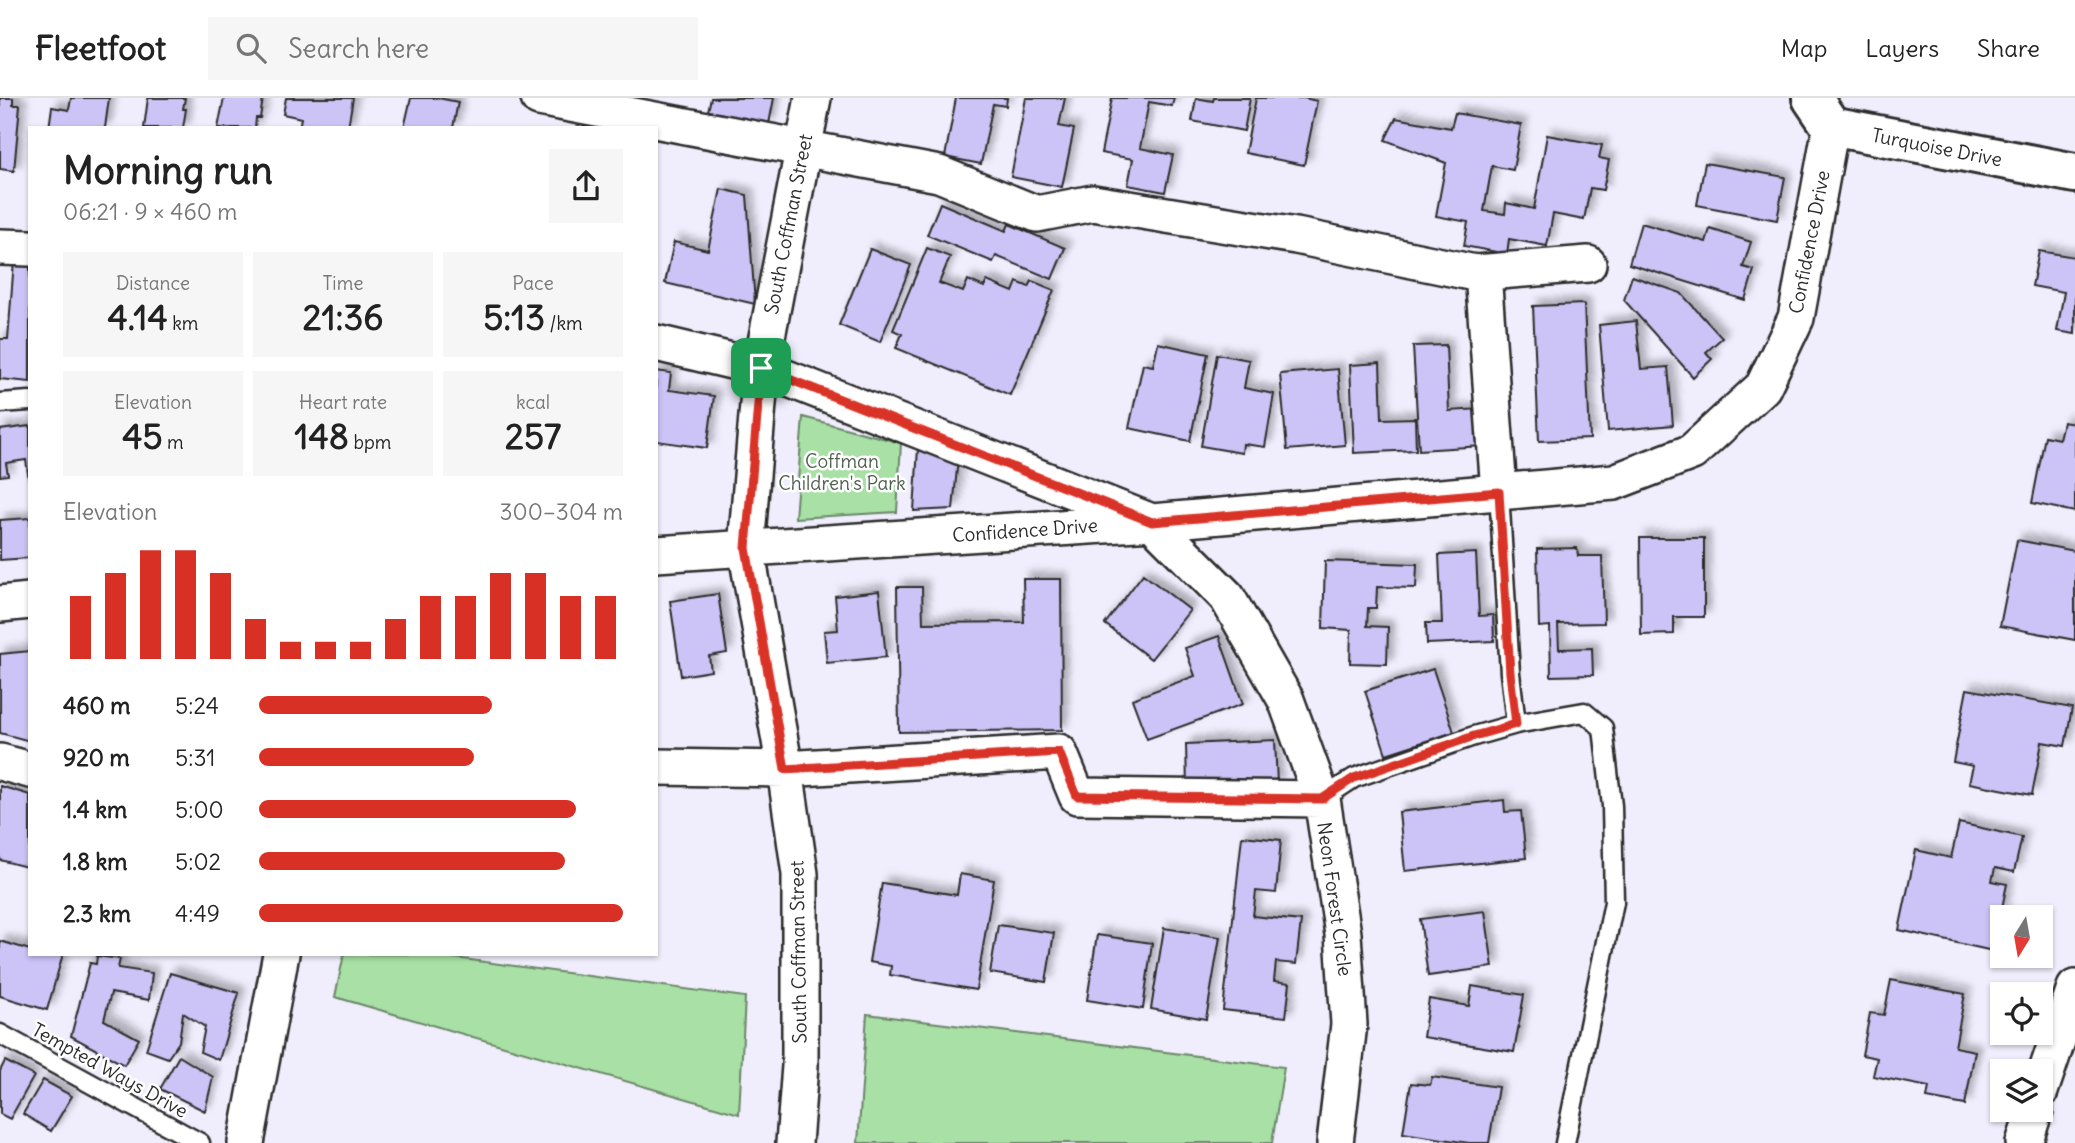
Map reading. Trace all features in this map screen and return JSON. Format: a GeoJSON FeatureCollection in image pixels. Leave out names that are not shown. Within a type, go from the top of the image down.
{"type":"FeatureCollection","features":[{"type":"Feature","properties":{"kind":"street"},"geometry":{"type":"LineString","coordinates":[[539,98],[939,174],[1037,214],[1093,202],[1296,236],[1475,274],[1588,264]]}},
{"type":"Feature","properties":{"kind":"street","name":"South Coffman Street"},"geometry":{"type":"LineString","coordinates":[[794,1143],[800,1066],[800,874],[785,769],[746,548],[761,368],[813,98]]}},
{"type":"Feature","properties":{"kind":"street","name":"Turquoise Drive"},"geometry":{"type":"LineString","coordinates":[[1822,112],[2075,173]]}},
{"type":"Feature","properties":{"kind":"street","name":"Confidence Drive"},"geometry":{"type":"LineString","coordinates":[[658,554],[1152,522],[1614,482],[1692,452],[1763,387],[1796,318],[1822,112]]}},
{"type":"Feature","properties":{"kind":"street"},"geometry":{"type":"LineString","coordinates":[[0,247],[28,248]]}},
{"type":"Feature","properties":{"kind":"street"},"geometry":{"type":"LineString","coordinates":[[1483,273],[1499,492]]}},
{"type":"Feature","properties":{"kind":"street","name":"Neon Forest Circle"},"geometry":{"type":"LineString","coordinates":[[658,343],[761,368],[1152,522],[1227,597],[1286,700],[1322,799],[1343,934],[1349,1024],[1335,1143]]}},
{"type":"Feature","properties":{"kind":"street"},"geometry":{"type":"LineString","coordinates":[[0,604],[28,601]]}},
{"type":"Feature","properties":{"kind":"street"},"geometry":{"type":"LineString","coordinates":[[658,767],[785,769],[1059,752],[1077,796],[1322,799]]}},
{"type":"Feature","properties":{"kind":"street"},"geometry":{"type":"LineString","coordinates":[[0,762],[28,769]]}},
{"type":"Feature","properties":{"kind":"street"},"geometry":{"type":"LineString","coordinates":[[246,1143],[281,956]]}},
{"type":"Feature","properties":{"kind":"street"},"geometry":{"type":"LineString","coordinates":[[2051,1059],[2075,988]]}},
{"type":"Feature","properties":{"kind":"street"},"geometry":{"type":"LineString","coordinates":[[2024,1143],[2031,1122]]}},
{"type":"Feature","properties":{"kind":"lane"},"geometry":{"type":"LineString","coordinates":[[0,403],[28,401]]}},
{"type":"Feature","properties":{"kind":"lane"},"geometry":{"type":"LineString","coordinates":[[1499,492],[1510,673],[1516,724]]}},
{"type":"Feature","properties":{"kind":"lane"},"geometry":{"type":"LineString","coordinates":[[1322,799],[1354,778],[1516,724],[1584,712],[1603,728],[1612,806],[1614,902],[1565,1143]]}},
{"type":"Feature","properties":{"kind":"lane","name":"Tempted Ways Drive"},"geometry":{"type":"LineString","coordinates":[[0,1034],[200,1143]]}},
{"type":"Feature","properties":{"kind":"green space","name":"Coffman Children's Park"},"geometry":{"type":"Polygon","coordinates":[[[803,417],[901,443],[897,512],[795,518],[803,417]]]}},
{"type":"Feature","properties":{"kind":"green space"},"geometry":{"type":"Polygon","coordinates":[[[344,956],[441,956],[745,997],[739,1114],[335,997],[344,956]]]}},
{"type":"Feature","properties":{"kind":"green space"},"geometry":{"type":"Polygon","coordinates":[[[867,1014],[1284,1067],[1272,1143],[858,1143],[867,1014]]]}},
{"type":"Feature","properties":{"kind":"building"},"geometry":{"type":"Polygon","coordinates":[[[0,98],[13,98],[13,105],[20,105],[14,171],[0,169],[0,98]]]}},
{"type":"Feature","properties":{"kind":"building"},"geometry":{"type":"Polygon","coordinates":[[[71,98],[109,98],[105,126],[49,126],[52,107],[69,110],[71,98]]]}},
{"type":"Feature","properties":{"kind":"building"},"geometry":{"type":"Polygon","coordinates":[[[148,98],[185,98],[183,126],[144,126],[148,98]]]}},
{"type":"Feature","properties":{"kind":"building"},"geometry":{"type":"Polygon","coordinates":[[[224,98],[263,98],[260,118],[256,118],[255,126],[218,126],[224,98]]]}},
{"type":"Feature","properties":{"kind":"building"},"geometry":{"type":"Polygon","coordinates":[[[286,98],[353,98],[348,126],[299,126],[301,118],[283,114],[286,98]]]}},
{"type":"Feature","properties":{"kind":"building"},"geometry":{"type":"Polygon","coordinates":[[[411,98],[438,98],[458,102],[453,126],[404,126],[411,98]]]}},
{"type":"Feature","properties":{"kind":"building"},"geometry":{"type":"Polygon","coordinates":[[[711,98],[774,98],[769,124],[708,111],[711,98]]]}},
{"type":"Feature","properties":{"kind":"building"},"geometry":{"type":"Polygon","coordinates":[[[956,98],[1007,98],[1006,106],[993,104],[981,164],[945,157],[956,98]]]}},
{"type":"Feature","properties":{"kind":"building"},"geometry":{"type":"Polygon","coordinates":[[[1026,98],[1065,98],[1059,126],[1074,129],[1062,187],[1011,177],[1026,98]]]}},
{"type":"Feature","properties":{"kind":"building"},"geometry":{"type":"Polygon","coordinates":[[[1112,98],[1174,98],[1172,106],[1149,102],[1140,148],[1173,155],[1165,192],[1128,185],[1133,159],[1101,153],[1112,98]]]}},
{"type":"Feature","properties":{"kind":"building"},"geometry":{"type":"Polygon","coordinates":[[[1196,98],[1213,101],[1214,98],[1250,98],[1244,131],[1192,121],[1196,98]]]}},
{"type":"Feature","properties":{"kind":"building"},"geometry":{"type":"Polygon","coordinates":[[[1256,98],[1304,98],[1317,101],[1304,165],[1245,153],[1256,98]]]}},
{"type":"Feature","properties":{"kind":"building"},"geometry":{"type":"Polygon","coordinates":[[[1455,113],[1521,125],[1513,170],[1492,166],[1484,211],[1505,214],[1506,203],[1534,209],[1547,135],[1602,145],[1599,158],[1609,160],[1603,190],[1590,188],[1584,220],[1553,214],[1547,246],[1509,239],[1507,254],[1464,246],[1468,222],[1436,216],[1446,163],[1385,140],[1396,118],[1451,128],[1455,113]]]}},
{"type":"Feature","properties":{"kind":"building"},"geometry":{"type":"Polygon","coordinates":[[[1705,163],[1785,177],[1777,220],[1697,205],[1705,163]]]}},
{"type":"Feature","properties":{"kind":"building"},"geometry":{"type":"Polygon","coordinates":[[[721,189],[747,195],[755,304],[665,283],[674,242],[708,250],[721,189]]]}},
{"type":"Feature","properties":{"kind":"building"},"geometry":{"type":"Polygon","coordinates":[[[940,203],[1006,231],[1009,224],[1065,248],[1052,279],[996,256],[993,262],[927,235],[940,203]]]}},
{"type":"Feature","properties":{"kind":"building"},"geometry":{"type":"Polygon","coordinates":[[[1641,223],[1706,242],[1710,229],[1751,242],[1743,267],[1754,270],[1745,300],[1629,264],[1641,223]]]}},
{"type":"Feature","properties":{"kind":"building"},"geometry":{"type":"Polygon","coordinates":[[[927,248],[950,257],[939,283],[963,292],[968,280],[984,287],[987,281],[1013,292],[1017,282],[1029,287],[1032,281],[1054,290],[1010,395],[896,348],[902,334],[893,330],[927,248]]]}},
{"type":"Feature","properties":{"kind":"building"},"geometry":{"type":"Polygon","coordinates":[[[870,249],[911,265],[880,342],[839,325],[870,249]]]}},
{"type":"Feature","properties":{"kind":"building"},"geometry":{"type":"Polygon","coordinates":[[[2039,251],[2075,257],[2075,334],[2057,331],[2064,292],[2032,286],[2039,251]]]}},
{"type":"Feature","properties":{"kind":"building"},"geometry":{"type":"Polygon","coordinates":[[[14,261],[28,262],[28,382],[0,379],[0,339],[8,339],[14,261]]]}},
{"type":"Feature","properties":{"kind":"building"},"geometry":{"type":"Polygon","coordinates":[[[1632,276],[1681,293],[1722,338],[1706,352],[1712,359],[1693,377],[1624,300],[1632,276]]]}},
{"type":"Feature","properties":{"kind":"building"},"geometry":{"type":"Polygon","coordinates":[[[1584,304],[1590,439],[1539,441],[1533,306],[1584,304]]]}},
{"type":"Feature","properties":{"kind":"building"},"geometry":{"type":"Polygon","coordinates":[[[1636,321],[1641,369],[1668,367],[1673,425],[1608,431],[1599,325],[1636,321]]]}},
{"type":"Feature","properties":{"kind":"building"},"geometry":{"type":"Polygon","coordinates":[[[1158,343],[1208,354],[1190,441],[1129,428],[1143,364],[1153,366],[1158,343]]]}},
{"type":"Feature","properties":{"kind":"building"},"geometry":{"type":"Polygon","coordinates":[[[1446,345],[1449,411],[1481,409],[1483,446],[1419,450],[1413,346],[1446,345]]]}},
{"type":"Feature","properties":{"kind":"building"},"geometry":{"type":"Polygon","coordinates":[[[1217,354],[1249,360],[1244,388],[1274,394],[1265,447],[1243,444],[1242,453],[1201,446],[1217,354]]]}},
{"type":"Feature","properties":{"kind":"building"},"geometry":{"type":"Polygon","coordinates":[[[1380,363],[1382,419],[1415,418],[1416,450],[1354,453],[1350,365],[1380,363]]]}},
{"type":"Feature","properties":{"kind":"building"},"geometry":{"type":"Polygon","coordinates":[[[1338,369],[1345,445],[1287,450],[1280,374],[1338,369]]]}},
{"type":"Feature","properties":{"kind":"building"},"geometry":{"type":"Polygon","coordinates":[[[658,371],[671,373],[669,390],[714,396],[707,448],[658,441],[658,371]]]}},
{"type":"Feature","properties":{"kind":"building"},"geometry":{"type":"Polygon","coordinates":[[[2063,422],[2075,424],[2075,512],[2032,503],[2045,436],[2059,439],[2063,422]]]}},
{"type":"Feature","properties":{"kind":"building"},"geometry":{"type":"Polygon","coordinates":[[[28,426],[28,474],[26,460],[6,463],[8,475],[0,476],[0,430],[28,426]]]}},
{"type":"Feature","properties":{"kind":"building"},"geometry":{"type":"Polygon","coordinates":[[[918,448],[958,458],[953,509],[914,511],[918,448]]]}},
{"type":"Feature","properties":{"kind":"building"},"geometry":{"type":"Polygon","coordinates":[[[28,518],[28,558],[0,560],[0,520],[28,518]]]}},
{"type":"Feature","properties":{"kind":"building"},"geometry":{"type":"Polygon","coordinates":[[[1640,538],[1704,538],[1704,617],[1674,617],[1674,634],[1641,635],[1640,538]]]}},
{"type":"Feature","properties":{"kind":"building"},"geometry":{"type":"Polygon","coordinates":[[[2017,540],[2075,551],[2075,640],[2000,626],[2017,540]]]}},
{"type":"Feature","properties":{"kind":"building"},"geometry":{"type":"Polygon","coordinates":[[[1577,548],[1578,556],[1602,556],[1604,623],[1558,624],[1559,649],[1592,648],[1593,675],[1551,676],[1550,626],[1539,627],[1537,549],[1577,548]]]}},
{"type":"Feature","properties":{"kind":"building"},"geometry":{"type":"Polygon","coordinates":[[[1476,553],[1479,616],[1493,615],[1494,641],[1427,644],[1426,623],[1442,623],[1439,555],[1476,553]]]}},
{"type":"Feature","properties":{"kind":"building"},"geometry":{"type":"Polygon","coordinates":[[[1325,561],[1417,564],[1416,588],[1377,587],[1376,608],[1368,608],[1367,626],[1388,627],[1387,664],[1350,663],[1351,630],[1323,628],[1325,561]]]}},
{"type":"Feature","properties":{"kind":"building"},"geometry":{"type":"Polygon","coordinates":[[[1143,574],[1190,610],[1151,659],[1105,624],[1143,574]]]}},
{"type":"Feature","properties":{"kind":"building"},"geometry":{"type":"Polygon","coordinates":[[[1023,579],[1061,579],[1062,730],[899,732],[897,587],[922,587],[923,623],[1024,622],[1023,579]]]}},
{"type":"Feature","properties":{"kind":"building"},"geometry":{"type":"Polygon","coordinates":[[[879,591],[886,657],[827,663],[824,631],[838,630],[835,596],[879,591]]]}},
{"type":"Feature","properties":{"kind":"building"},"geometry":{"type":"Polygon","coordinates":[[[718,594],[727,653],[709,656],[711,671],[681,676],[670,601],[718,594]]]}},
{"type":"Feature","properties":{"kind":"building"},"geometry":{"type":"Polygon","coordinates":[[[1219,636],[1243,704],[1147,739],[1132,699],[1195,676],[1185,648],[1219,636]]]}},
{"type":"Feature","properties":{"kind":"building"},"geometry":{"type":"Polygon","coordinates":[[[28,651],[28,740],[0,733],[0,654],[28,651]]]}},
{"type":"Feature","properties":{"kind":"building"},"geometry":{"type":"Polygon","coordinates":[[[1433,669],[1454,732],[1386,754],[1365,691],[1433,669]]]}},
{"type":"Feature","properties":{"kind":"building"},"geometry":{"type":"Polygon","coordinates":[[[1967,689],[2072,708],[2065,746],[2042,742],[2032,795],[1969,783],[1973,766],[1953,762],[1967,689]]]}},
{"type":"Feature","properties":{"kind":"building"},"geometry":{"type":"Polygon","coordinates":[[[1275,740],[1277,784],[1187,788],[1186,744],[1275,740]]]}},
{"type":"Feature","properties":{"kind":"building"},"geometry":{"type":"Polygon","coordinates":[[[0,786],[28,794],[28,867],[0,860],[0,786]]]}},
{"type":"Feature","properties":{"kind":"building"},"geometry":{"type":"Polygon","coordinates":[[[1504,800],[1505,812],[1521,811],[1526,858],[1405,871],[1399,812],[1504,800]]]}},
{"type":"Feature","properties":{"kind":"building"},"geometry":{"type":"Polygon","coordinates":[[[1959,823],[2022,837],[2014,872],[1995,868],[1992,881],[2007,884],[2003,905],[1990,905],[1990,950],[1899,930],[1916,850],[1951,858],[1959,823]]]}},
{"type":"Feature","properties":{"kind":"building"},"geometry":{"type":"Polygon","coordinates":[[[1242,836],[1281,840],[1276,893],[1256,891],[1253,916],[1301,921],[1296,964],[1276,962],[1274,981],[1290,983],[1286,1017],[1223,1010],[1242,836]]]}},
{"type":"Feature","properties":{"kind":"building"},"geometry":{"type":"Polygon","coordinates":[[[960,874],[994,880],[976,990],[890,975],[891,966],[869,962],[882,883],[957,895],[960,874]]]}},
{"type":"Feature","properties":{"kind":"building"},"geometry":{"type":"Polygon","coordinates":[[[1485,911],[1493,967],[1428,976],[1420,919],[1485,911]]]}},
{"type":"Feature","properties":{"kind":"building"},"geometry":{"type":"Polygon","coordinates":[[[998,925],[1054,933],[1046,982],[990,973],[998,925]]]}},
{"type":"Feature","properties":{"kind":"building"},"geometry":{"type":"Polygon","coordinates":[[[1164,928],[1220,937],[1206,1019],[1151,1009],[1164,928]]]}},
{"type":"Feature","properties":{"kind":"building"},"geometry":{"type":"Polygon","coordinates":[[[1097,935],[1152,943],[1143,1009],[1087,1000],[1097,935]]]}},
{"type":"Feature","properties":{"kind":"building"},"geometry":{"type":"Polygon","coordinates":[[[0,941],[28,949],[28,956],[62,956],[47,1010],[0,996],[0,941]]]}},
{"type":"Feature","properties":{"kind":"building"},"geometry":{"type":"Polygon","coordinates":[[[97,956],[120,959],[118,968],[152,973],[149,1000],[111,993],[104,1020],[139,1039],[124,1065],[71,1036],[90,963],[96,964],[97,956]]]}},
{"type":"Feature","properties":{"kind":"building"},"geometry":{"type":"Polygon","coordinates":[[[170,973],[239,993],[219,1060],[200,1052],[205,1027],[183,1013],[179,1042],[168,1058],[146,1050],[170,973]]]}},
{"type":"Feature","properties":{"kind":"building"},"geometry":{"type":"Polygon","coordinates":[[[1891,980],[1965,994],[1955,1047],[1975,1051],[1965,1105],[1927,1098],[1929,1087],[1873,1076],[1877,1058],[1862,1055],[1870,1013],[1884,1015],[1891,980]]]}},
{"type":"Feature","properties":{"kind":"building"},"geometry":{"type":"Polygon","coordinates":[[[1472,986],[1524,995],[1514,1052],[1423,1037],[1429,999],[1469,1006],[1472,986]]]}},
{"type":"Feature","properties":{"kind":"building"},"geometry":{"type":"Polygon","coordinates":[[[179,1056],[213,1077],[205,1111],[160,1089],[179,1056]]]}},
{"type":"Feature","properties":{"kind":"building"},"geometry":{"type":"Polygon","coordinates":[[[5,1061],[34,1076],[10,1119],[0,1114],[0,1071],[5,1061]]]}},
{"type":"Feature","properties":{"kind":"building"},"geometry":{"type":"Polygon","coordinates":[[[1432,1077],[1498,1087],[1489,1143],[1469,1143],[1403,1133],[1411,1083],[1430,1085],[1432,1077]]]}},
{"type":"Feature","properties":{"kind":"building"},"geometry":{"type":"Polygon","coordinates":[[[43,1080],[72,1096],[51,1131],[23,1114],[43,1080]]]}},
{"type":"Feature","properties":{"kind":"route"},"geometry":{"type":"LineString","coordinates":[[761,368],[1152,522],[1499,492],[1510,673],[1516,724],[1354,778],[1322,799],[1077,796],[1059,752],[785,769],[746,548],[761,368]]}}]}
